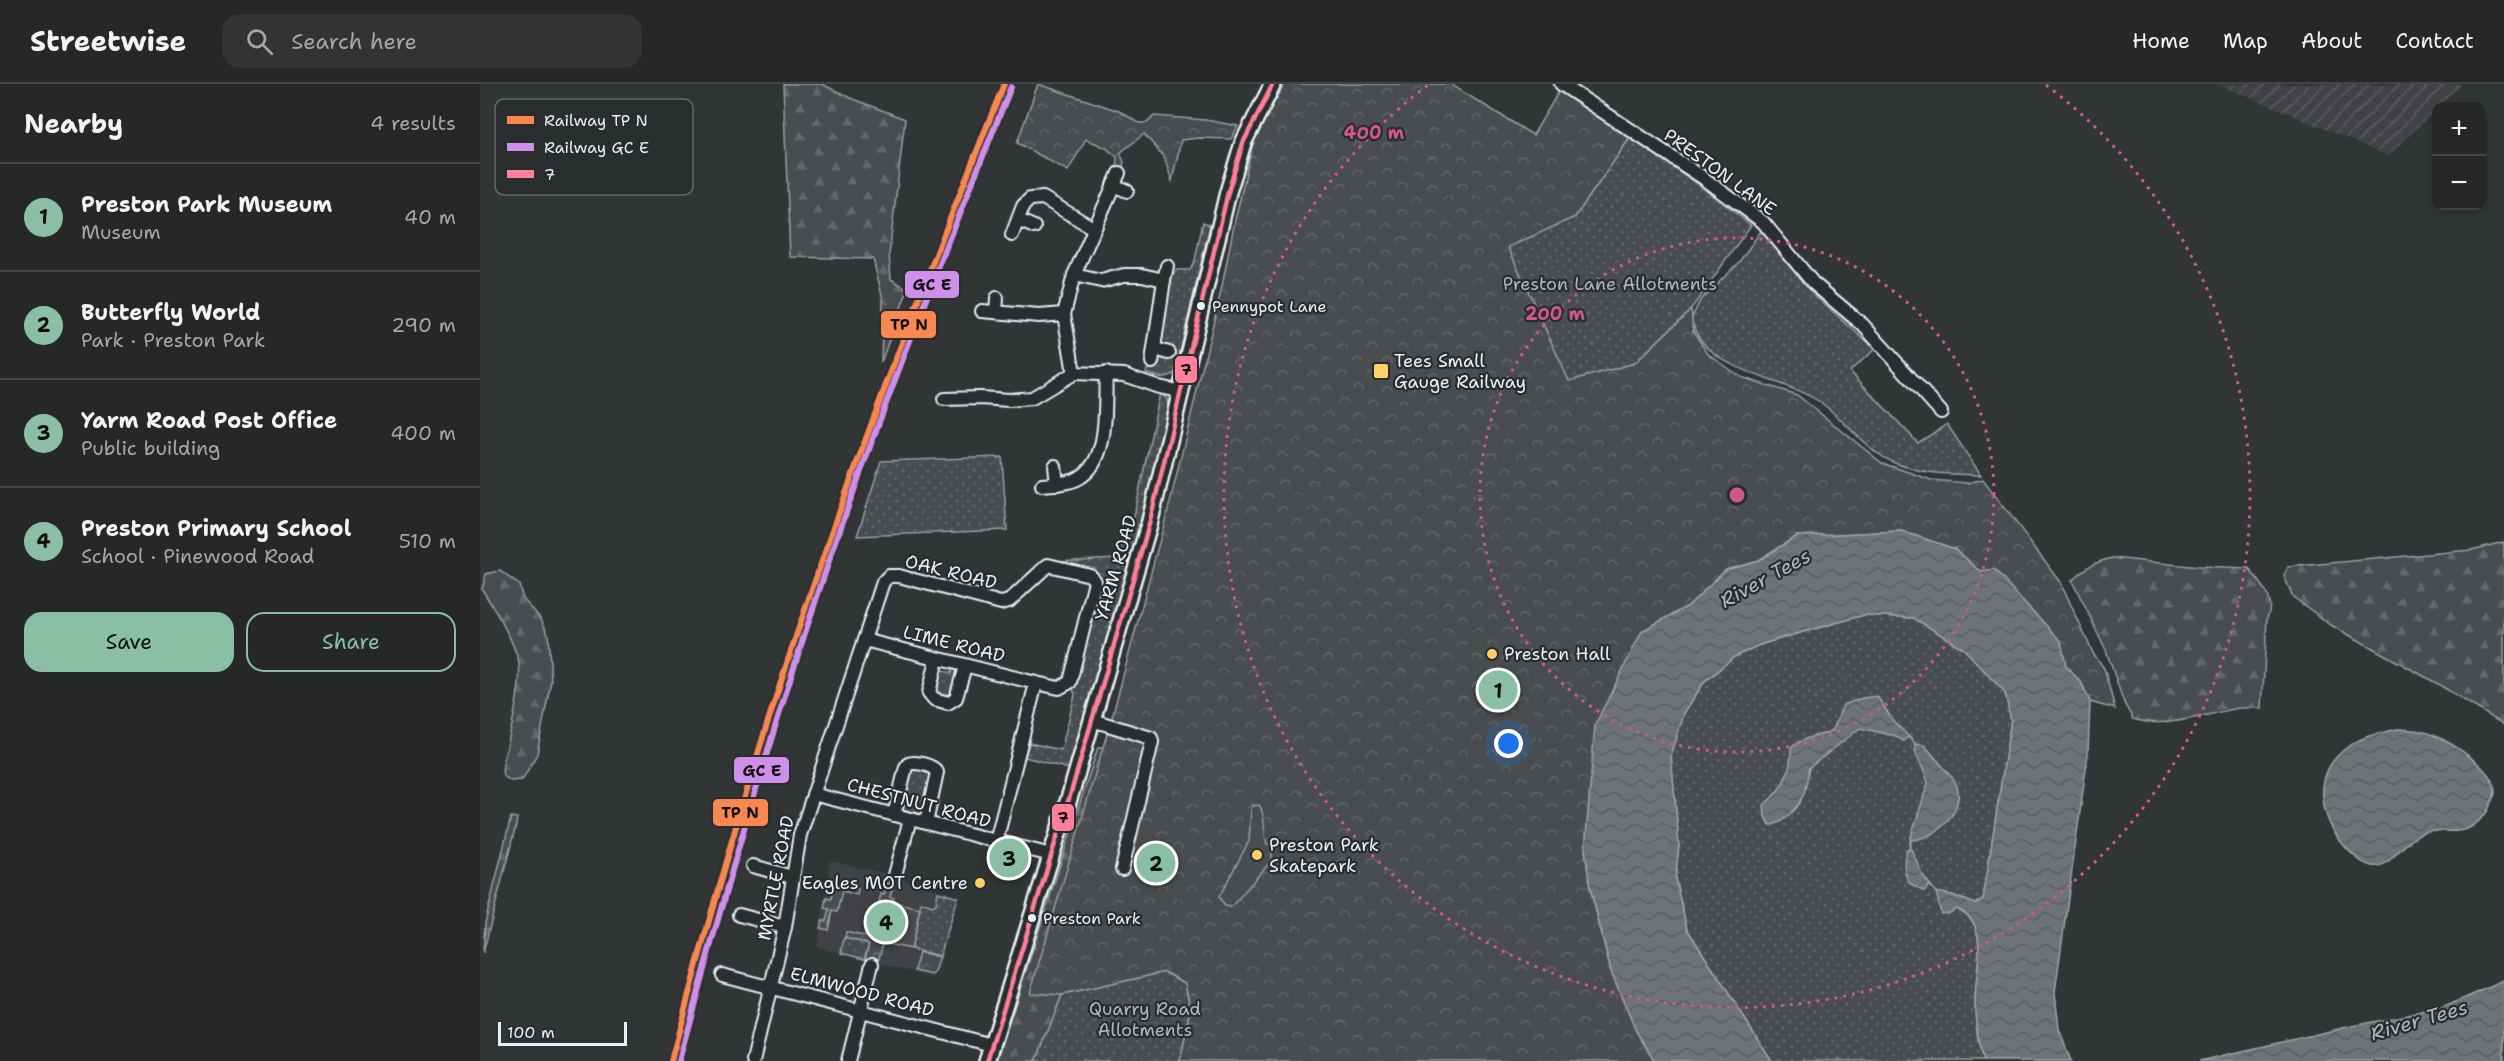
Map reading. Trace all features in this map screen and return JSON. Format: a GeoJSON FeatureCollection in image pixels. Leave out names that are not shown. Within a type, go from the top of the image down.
{"type":"FeatureCollection","features":[{"type":"Feature","properties":{"kind":"main road","name":"YARM ROAD"},"geometry":{"type":"LineString","coordinates":[[987,1061],[1092,720],[1150,521],[1228,192],[1243,143],[1273,84]]}},
{"type":"Feature","properties":{"kind":"street","name":"PRESTON LANE"},"geometry":{"type":"LineString","coordinates":[[1561,84],[1702,177],[1763,222],[1813,283],[1863,325],[1941,412]]}},
{"type":"Feature","properties":{"kind":"street"},"geometry":{"type":"LineString","coordinates":[[1074,373],[1064,314],[1074,275],[1119,173]]}},
{"type":"Feature","properties":{"kind":"street"},"geometry":{"type":"LineString","coordinates":[[1113,185],[1127,191]]}},
{"type":"Feature","properties":{"kind":"street"},"geometry":{"type":"LineString","coordinates":[[1012,235],[1023,206],[1030,199],[1043,198],[1093,228]]}},
{"type":"Feature","properties":{"kind":"street"},"geometry":{"type":"LineString","coordinates":[[1018,220],[1034,227]]}},
{"type":"Feature","properties":{"kind":"street"},"geometry":{"type":"LineString","coordinates":[[1152,362],[1157,313],[1167,266]]}},
{"type":"Feature","properties":{"kind":"street"},"geometry":{"type":"LineString","coordinates":[[1074,275],[1101,281],[1124,275],[1142,274],[1164,280]]}},
{"type":"Feature","properties":{"kind":"street"},"geometry":{"type":"LineString","coordinates":[[996,312],[997,298]]}},
{"type":"Feature","properties":{"kind":"street"},"geometry":{"type":"LineString","coordinates":[[982,311],[1039,316],[1064,314]]}},
{"type":"Feature","properties":{"kind":"street"},"geometry":{"type":"LineString","coordinates":[[1155,349],[1169,353]]}},
{"type":"Feature","properties":{"kind":"street"},"geometry":{"type":"LineString","coordinates":[[944,399],[967,403],[1032,398],[1074,373],[1124,375],[1182,392]]}},
{"type":"Feature","properties":{"kind":"street"},"geometry":{"type":"LineString","coordinates":[[1042,485],[1078,479],[1092,466],[1100,445],[1104,420],[1106,373]]}},
{"type":"Feature","properties":{"kind":"street"},"geometry":{"type":"LineString","coordinates":[[1055,466],[1057,484]]}},
{"type":"Feature","properties":{"kind":"street","name":"OAK ROAD"},"geometry":{"type":"LineString","coordinates":[[864,640],[883,582],[889,576],[899,576],[1001,603],[1009,601],[1048,565],[1093,578]]}},
{"type":"Feature","properties":{"kind":"street","name":"LIME ROAD"},"geometry":{"type":"LineString","coordinates":[[864,640],[1059,688],[1070,682],[1096,585],[1093,578]]}},
{"type":"Feature","properties":{"kind":"street","name":"MYRTLE ROAD"},"geometry":{"type":"LineString","coordinates":[[753,1061],[785,927],[798,843],[864,640]]}},
{"type":"Feature","properties":{"kind":"street"},"geometry":{"type":"LineString","coordinates":[[937,659],[928,693],[934,699],[948,703],[956,698],[965,666]]}},
{"type":"Feature","properties":{"kind":"street"},"geometry":{"type":"LineString","coordinates":[[996,842],[1036,683]]}},
{"type":"Feature","properties":{"kind":"street"},"geometry":{"type":"LineString","coordinates":[[1092,720],[1151,738],[1152,742],[1122,869]]}},
{"type":"Feature","properties":{"kind":"street"},"geometry":{"type":"LineString","coordinates":[[894,815],[906,767],[910,762],[914,762],[933,768],[937,772],[926,823]]}},
{"type":"Feature","properties":{"kind":"street","name":"CHESTNUT ROAD"},"geometry":{"type":"LineString","coordinates":[[813,794],[1051,855]]}},
{"type":"Feature","properties":{"kind":"street"},"geometry":{"type":"LineString","coordinates":[[895,874],[910,819]]}},
{"type":"Feature","properties":{"kind":"street"},"geometry":{"type":"LineString","coordinates":[[753,866],[792,877]]}},
{"type":"Feature","properties":{"kind":"street"},"geometry":{"type":"LineString","coordinates":[[739,915],[785,927]]}},
{"type":"Feature","properties":{"kind":"street"},"geometry":{"type":"LineString","coordinates":[[848,1061],[872,964]]}},
{"type":"Feature","properties":{"kind":"street","name":"ELMWOOD ROAD"},"geometry":{"type":"LineString","coordinates":[[722,975],[992,1045]]}},
{"type":"Feature","properties":{"kind":"shaded area"},"geometry":{"type":"Polygon","coordinates":[[[2218,84],[2461,84],[2443,102],[2432,102],[2432,113],[2388,156],[2218,84]]]}},
{"type":"Feature","properties":{"kind":"shaded area"},"geometry":{"type":"Polygon","coordinates":[[[830,861],[892,875],[960,897],[934,978],[817,947],[830,861]]]}},
{"type":"Feature","properties":{"kind":"green space"},"geometry":{"type":"Polygon","coordinates":[[[783,84],[822,84],[850,98],[905,119],[889,255],[891,279],[908,289],[881,362],[883,299],[873,259],[790,257],[783,84]]]}},
{"type":"Feature","properties":{"kind":"green space"},"geometry":{"type":"Polygon","coordinates":[[[1038,84],[1119,111],[1139,123],[1147,123],[1154,116],[1206,120],[1238,126],[1231,139],[1181,140],[1172,181],[1164,157],[1144,134],[1120,153],[1124,162],[1121,174],[1116,171],[1117,157],[1106,148],[1086,139],[1068,171],[1017,143],[1038,84]]]}},
{"type":"Feature","properties":{"kind":"green space","name":"Preston Park"},"geometry":{"type":"Polygon","coordinates":[[[1285,84],[1450,84],[1533,135],[1559,91],[1630,138],[1575,217],[1508,247],[1569,381],[1635,363],[1691,309],[1693,331],[1708,354],[1741,377],[1797,395],[1882,463],[1931,480],[1967,483],[1983,479],[2060,581],[2093,653],[2104,668],[2115,709],[2090,702],[2081,682],[2066,667],[2060,641],[1955,549],[1901,531],[1797,536],[1758,560],[1726,569],[1688,606],[1642,631],[1585,849],[1590,887],[1611,971],[1636,1031],[1655,1061],[1180,1061],[1191,1010],[1185,983],[1165,972],[1062,995],[1030,993],[1112,717],[1170,502],[1221,291],[1255,135],[1285,84]]]}},
{"type":"Feature","properties":{"kind":"green space","name":"Preston Lane Allotments"},"geometry":{"type":"Polygon","coordinates":[[[1630,138],[1698,184],[1751,225],[1691,309],[1635,363],[1569,382],[1508,247],[1575,217],[1630,138]]]}},
{"type":"Feature","properties":{"kind":"green space"},"geometry":{"type":"Polygon","coordinates":[[[1203,222],[1210,225],[1175,373],[1157,377],[1146,373],[1149,363],[1162,355],[1160,343],[1167,281],[1177,270],[1190,270],[1195,260],[1203,222]]]}},
{"type":"Feature","properties":{"kind":"green space"},"geometry":{"type":"Polygon","coordinates":[[[1763,228],[1786,262],[1816,297],[1875,349],[1850,371],[1918,443],[1947,424],[1981,475],[1927,472],[1895,463],[1875,452],[1824,405],[1807,395],[1729,363],[1712,352],[1699,338],[1691,319],[1701,299],[1739,262],[1763,228]]]}},
{"type":"Feature","properties":{"kind":"green space"},"geometry":{"type":"Polygon","coordinates":[[[1160,393],[1167,399],[1168,407],[1128,574],[1069,769],[1025,757],[1029,743],[1061,750],[1075,695],[1072,685],[1078,678],[1085,651],[1083,647],[1087,633],[1092,626],[1102,589],[1099,585],[1100,577],[1093,571],[1055,561],[1117,558],[1134,516],[1160,393]]]}},
{"type":"Feature","properties":{"kind":"green space"},"geometry":{"type":"Polygon","coordinates":[[[1002,457],[1007,530],[857,536],[881,461],[1002,457]]]}},
{"type":"Feature","properties":{"kind":"green space"},"geometry":{"type":"Polygon","coordinates":[[[2504,542],[2504,725],[2438,684],[2331,625],[2293,597],[2284,576],[2288,567],[2471,550],[2504,542]]]}},
{"type":"Feature","properties":{"kind":"green space"},"geometry":{"type":"Polygon","coordinates":[[[2112,558],[2199,567],[2249,569],[2266,592],[2270,604],[2267,618],[2262,708],[2237,708],[2171,722],[2146,722],[2133,719],[2124,703],[2106,650],[2072,580],[2090,566],[2112,558]]]}},
{"type":"Feature","properties":{"kind":"green space"},"geometry":{"type":"Polygon","coordinates":[[[500,571],[519,585],[523,599],[541,619],[548,634],[551,680],[537,754],[522,780],[511,781],[503,776],[502,769],[517,697],[520,669],[511,641],[482,589],[486,574],[500,571]]]}},
{"type":"Feature","properties":{"kind":"green space"},"geometry":{"type":"Polygon","coordinates":[[[1864,615],[1914,618],[1964,649],[2005,693],[2011,719],[1983,900],[1975,904],[1952,895],[1956,909],[1967,915],[1974,924],[1978,936],[1975,1008],[1983,1061],[1772,1061],[1687,929],[1675,879],[1679,845],[1671,756],[1684,713],[1704,682],[1734,657],[1759,645],[1864,615]]]}},
{"type":"Feature","properties":{"kind":"green space"},"geometry":{"type":"Polygon","coordinates":[[[943,664],[942,671],[951,673],[953,666],[960,668],[951,697],[938,696],[934,692],[941,672],[937,669],[943,664]]]}},
{"type":"Feature","properties":{"kind":"green space"},"geometry":{"type":"Polygon","coordinates":[[[1098,747],[1140,747],[1214,935],[1180,1061],[1191,1010],[1185,983],[1164,972],[1062,995],[1036,1061],[997,1061],[1098,747]]]}},
{"type":"Feature","properties":{"kind":"green space"},"geometry":{"type":"Polygon","coordinates":[[[910,768],[932,771],[923,814],[900,809],[912,770],[910,768]]]}},
{"type":"Feature","properties":{"kind":"green space","name":"Preston Park Skatepark"},"geometry":{"type":"Polygon","coordinates":[[[1259,805],[1263,813],[1267,844],[1273,844],[1271,861],[1231,907],[1225,906],[1219,897],[1249,841],[1251,810],[1253,806],[1259,805]]]}},
{"type":"Feature","properties":{"kind":"green space"},"geometry":{"type":"Polygon","coordinates":[[[511,817],[517,818],[516,825],[483,953],[485,923],[511,817]]]}},
{"type":"Feature","properties":{"kind":"green space"},"geometry":{"type":"Polygon","coordinates":[[[892,877],[895,878],[890,897],[894,898],[878,963],[865,959],[869,944],[845,938],[846,932],[870,938],[881,894],[884,895],[887,883],[890,884],[892,877]]]}},
{"type":"Feature","properties":{"kind":"green space"},"geometry":{"type":"Polygon","coordinates":[[[834,882],[858,889],[857,895],[842,891],[837,912],[832,911],[828,930],[820,928],[822,921],[826,921],[829,909],[824,908],[826,898],[831,899],[834,882]]]}},
{"type":"Feature","properties":{"kind":"green space"},"geometry":{"type":"Polygon","coordinates":[[[938,892],[958,898],[940,956],[911,949],[921,902],[932,906],[936,904],[938,892]]]}},
{"type":"Feature","properties":{"kind":"green space"},"geometry":{"type":"Polygon","coordinates":[[[894,902],[920,908],[911,949],[883,943],[894,902]]]}},
{"type":"Feature","properties":{"kind":"green space"},"geometry":{"type":"Polygon","coordinates":[[[844,938],[869,944],[864,959],[841,953],[844,938]]]}},
{"type":"Feature","properties":{"kind":"green space"},"geometry":{"type":"Polygon","coordinates":[[[919,952],[940,957],[932,975],[914,971],[919,952]]]}},
{"type":"Feature","properties":{"kind":"green space","name":"Quarry Road Allotments"},"geometry":{"type":"Polygon","coordinates":[[[1165,972],[1185,982],[1191,1010],[1180,1061],[1036,1061],[1062,995],[1165,972]]]}},
{"type":"Feature","properties":{"kind":"water","name":"River Tees"},"geometry":{"type":"Polygon","coordinates":[[[1901,531],[1955,549],[1981,572],[1994,570],[2061,641],[2066,667],[2081,682],[2090,702],[2088,754],[2055,992],[2059,1030],[2071,1061],[1983,1061],[1975,1008],[1978,936],[1974,924],[1967,915],[1956,909],[1950,913],[1941,914],[1936,892],[1952,895],[1975,904],[1983,899],[2011,720],[2005,693],[1964,649],[1914,618],[1864,615],[1759,645],[1734,657],[1704,682],[1684,713],[1671,756],[1679,845],[1675,879],[1687,929],[1772,1061],[1655,1061],[1636,1031],[1611,971],[1590,887],[1585,849],[1595,725],[1642,631],[1688,606],[1726,569],[1759,560],[1797,536],[1901,531]]]}},
{"type":"Feature","properties":{"kind":"water"},"geometry":{"type":"Polygon","coordinates":[[[1877,696],[1894,722],[1909,737],[1903,741],[1896,736],[1860,728],[1809,768],[1805,790],[1799,803],[1786,818],[1770,825],[1765,817],[1764,805],[1785,780],[1790,765],[1791,748],[1801,741],[1833,730],[1843,705],[1862,698],[1877,696]]]}},
{"type":"Feature","properties":{"kind":"water"},"geometry":{"type":"Polygon","coordinates":[[[2397,729],[2429,733],[2461,750],[2481,766],[2488,775],[2495,794],[2482,818],[2472,826],[2458,831],[2424,833],[2413,838],[2389,860],[2381,865],[2372,866],[2362,862],[2339,839],[2325,811],[2324,783],[2328,769],[2337,756],[2350,745],[2367,737],[2397,729]]]}},
{"type":"Feature","properties":{"kind":"water"},"geometry":{"type":"Polygon","coordinates":[[[1915,744],[1924,745],[1947,772],[1957,786],[1958,796],[1952,815],[1938,830],[1919,839],[1910,840],[1928,783],[1916,754],[1915,744]]]}},
{"type":"Feature","properties":{"kind":"water"},"geometry":{"type":"Polygon","coordinates":[[[1907,849],[1911,849],[1922,874],[1930,885],[1924,891],[1910,883],[1906,876],[1904,862],[1907,849]]]}},
{"type":"Feature","properties":{"kind":"water","name":"River Tees"},"geometry":{"type":"Polygon","coordinates":[[[2504,981],[2504,1061],[2199,1061],[2442,1008],[2504,981]]]}},
{"type":"Feature","properties":{"kind":"waterway"},"geometry":{"type":"LineString","coordinates":[[1909,737],[1915,744]]}},
{"type":"Feature","properties":{"kind":"waterway"},"geometry":{"type":"LineString","coordinates":[[1909,849],[1911,840]]}},
{"type":"Feature","properties":{"kind":"waterway"},"geometry":{"type":"LineString","coordinates":[[1930,885],[1936,892]]}},
{"type":"Feature","properties":{"kind":"transit line"},"geometry":{"type":"LineString","coordinates":[[671,1061],[736,826],[805,611],[886,384],[1004,84]]}},
{"type":"Feature","properties":{"kind":"transit line","name":"7"},"geometry":{"type":"LineString","coordinates":[[987,1061],[1072,789],[1150,521],[1228,192],[1243,143],[1273,84]]}},
{"type":"Feature","properties":{"kind":"transit line"},"geometry":{"type":"LineString","coordinates":[[679,1061],[748,814],[826,570],[892,388],[1011,87]]}},
{"type":"Feature","properties":{"kind":"place","name":"Pennypot Lane"},"geometry":{"type":"Point","coordinates":[1201,306]}},
{"type":"Feature","properties":{"kind":"place","name":"Tees Small Gauge Railway"},"geometry":{"type":"Point","coordinates":[1381,371]}},
{"type":"Feature","properties":{"kind":"place","name":"Preston Hall"},"geometry":{"type":"Point","coordinates":[1492,654]}},
{"type":"Feature","properties":{"kind":"place","name":"Preston Park Museum"},"geometry":{"type":"Point","coordinates":[1498,690]}},
{"type":"Feature","properties":{"kind":"place","name":"Preston Park Skatepark"},"geometry":{"type":"Point","coordinates":[1257,855]}},
{"type":"Feature","properties":{"kind":"place","name":"Yarm Road Post Office"},"geometry":{"type":"Point","coordinates":[1009,858]}},
{"type":"Feature","properties":{"kind":"place","name":"Butterfly World"},"geometry":{"type":"Point","coordinates":[1156,863]}},
{"type":"Feature","properties":{"kind":"place","name":"Eagles MOT Centre"},"geometry":{"type":"Point","coordinates":[980,883]}},
{"type":"Feature","properties":{"kind":"place","name":"Preston Park"},"geometry":{"type":"Point","coordinates":[1032,918]}},
{"type":"Feature","properties":{"kind":"place","name":"Preston Primary School"},"geometry":{"type":"Point","coordinates":[886,922]}}]}
